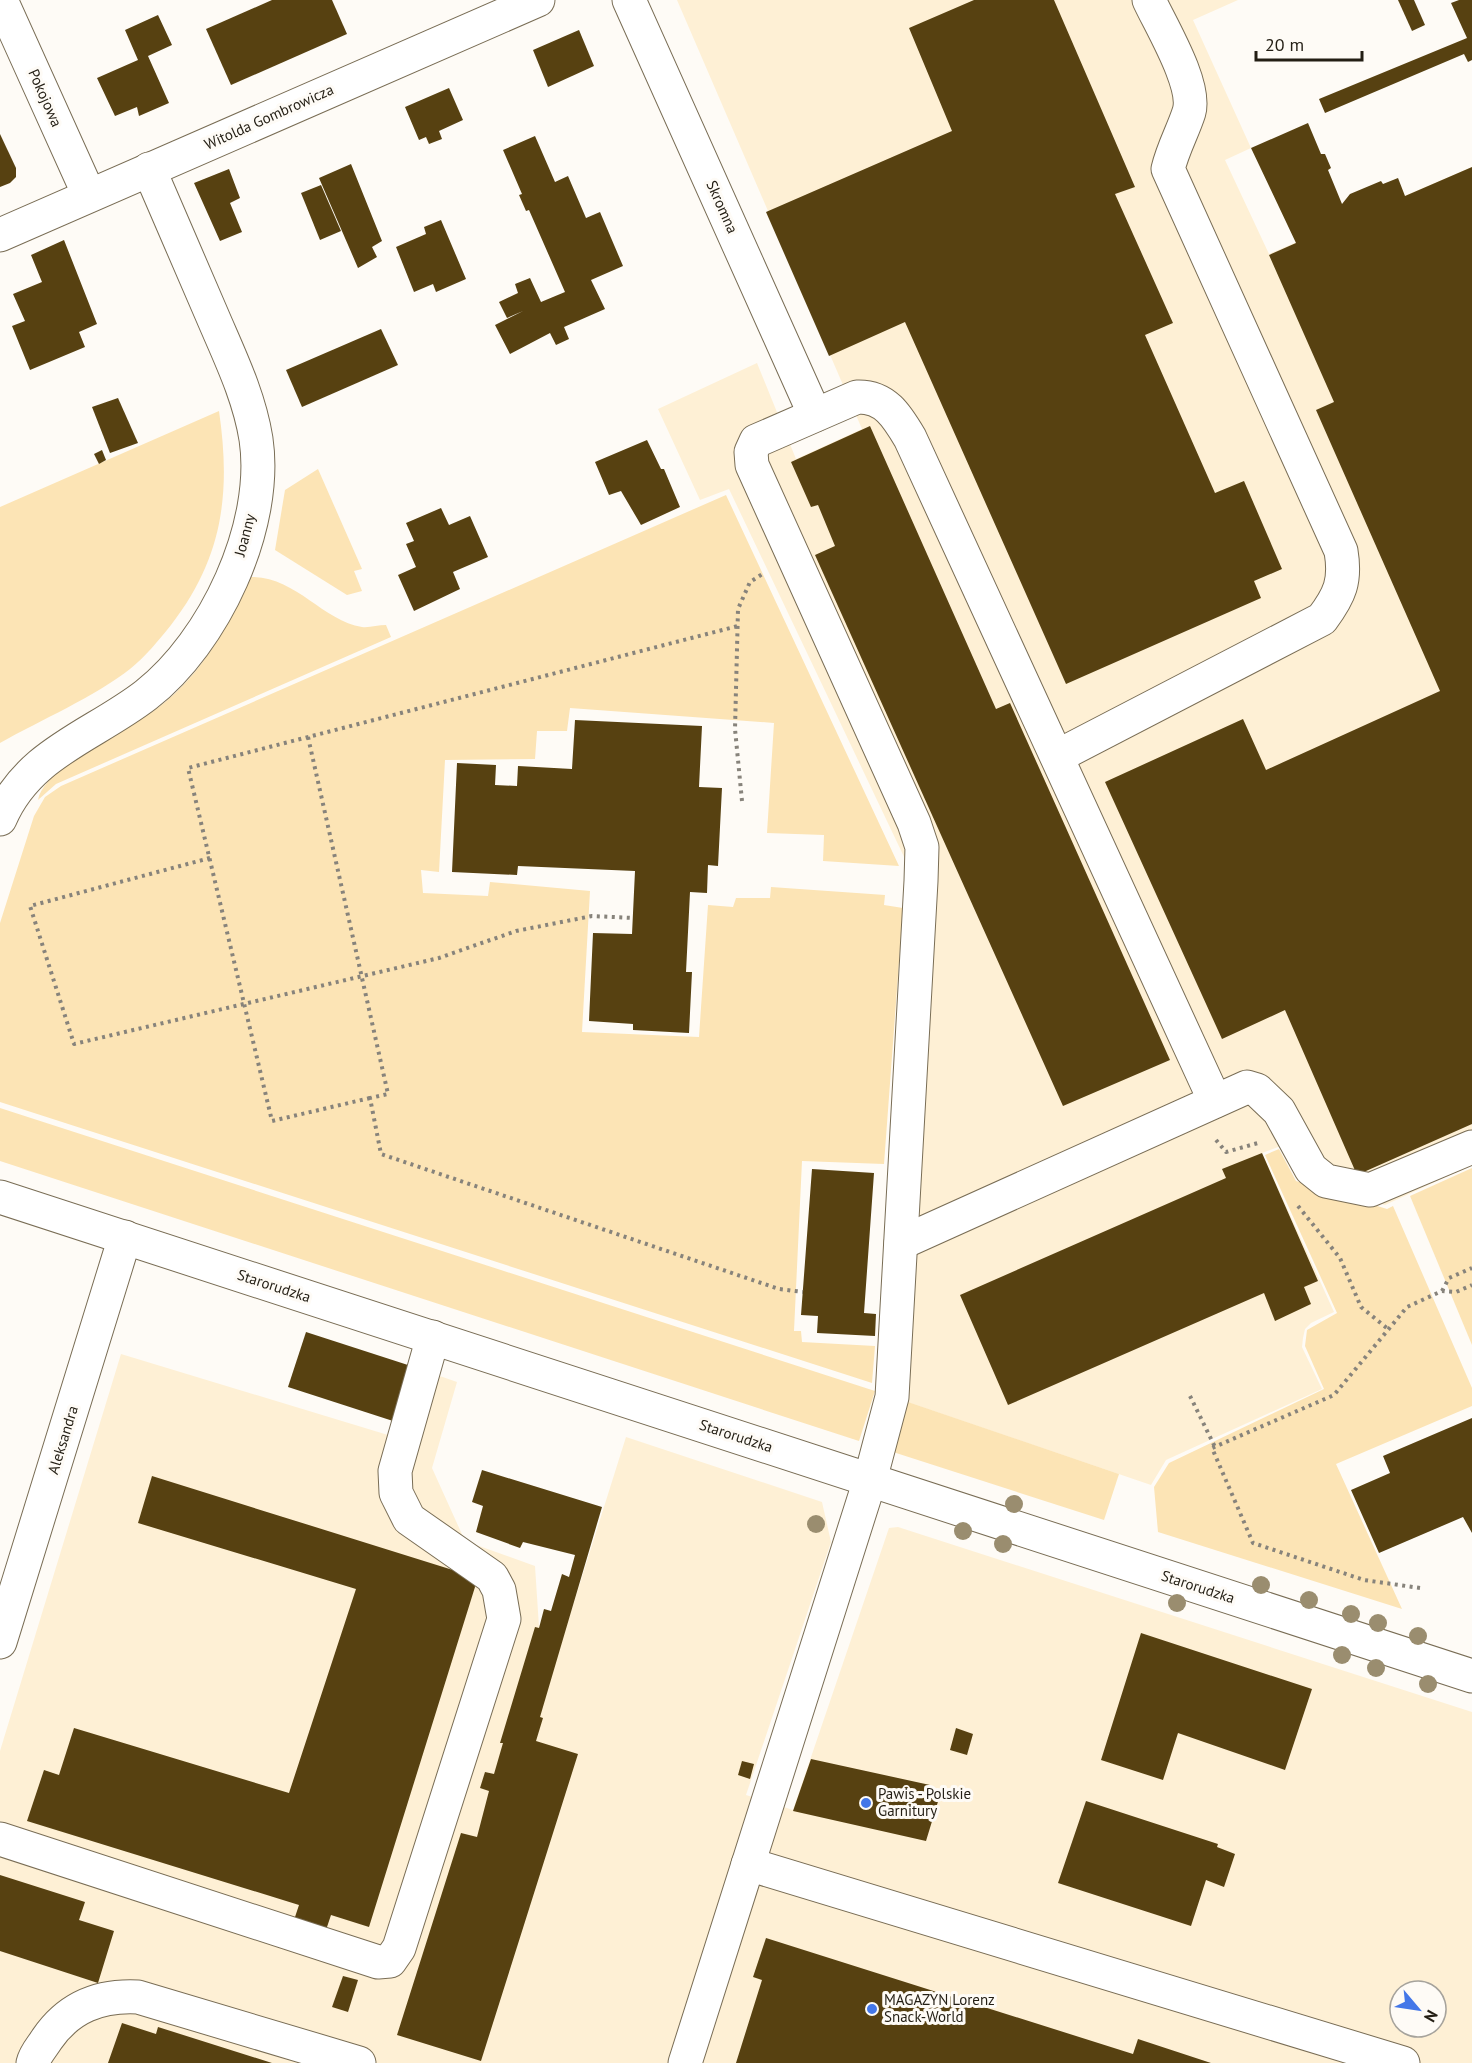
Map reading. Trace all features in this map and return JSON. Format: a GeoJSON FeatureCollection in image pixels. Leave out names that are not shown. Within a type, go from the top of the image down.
{"type":"FeatureCollection","features":[{"type":"Feature","properties":{"kind":"street","name":"Pokojowa"},"geometry":{"type":"LineString","coordinates":[[1,0],[89,195]]}},
{"type":"Feature","properties":{"kind":"street","name":"Witolda Gombrowicza"},"geometry":{"type":"LineString","coordinates":[[0,235],[537,0]]}},
{"type":"Feature","properties":{"kind":"street","name":"Skromna"},"geometry":{"type":"LineString","coordinates":[[629,0],[815,415]]}},
{"type":"Feature","properties":{"kind":"street"},"geometry":{"type":"LineString","coordinates":[[1058,756],[1322,619],[1338,597],[1344,567],[1341,551],[1168,169],[1175,144],[1190,111],[1189,88],[1149,0]]}},
{"type":"Feature","properties":{"kind":"street","name":"Joanny"},"geometry":{"type":"LineString","coordinates":[[0,819],[23,781],[39,764],[138,702],[168,675],[198,641],[212,620],[235,572],[252,512],[256,440],[241,382],[149,169]]}},
{"type":"Feature","properties":{"kind":"street"},"geometry":{"type":"LineString","coordinates":[[685,2063],[870,1480],[892,1397],[922,848],[914,823],[752,465],[751,452],[756,441],[857,397],[882,401],[897,415],[910,438],[1058,756],[1204,1106]]}},
{"type":"Feature","properties":{"kind":"street"},"geometry":{"type":"LineString","coordinates":[[901,1243],[1246,1087],[1257,1090],[1279,1111],[1311,1169],[1326,1180],[1371,1190],[1472,1147]]}},
{"type":"Feature","properties":{"kind":"street","name":"Starorudzka"},"geometry":{"type":"LineString","coordinates":[[0,1197],[1472,1676]]}},
{"type":"Feature","properties":{"kind":"street","name":"Aleksandra"},"geometry":{"type":"LineString","coordinates":[[0,1642],[125,1237]]}},
{"type":"Feature","properties":{"kind":"street"},"geometry":{"type":"LineString","coordinates":[[0,1839],[378,1962],[390,1961],[399,1948],[504,1619],[499,1590],[492,1576],[409,1519],[396,1493],[395,1471],[434,1337]]}},
{"type":"Feature","properties":{"kind":"street"},"geometry":{"type":"LineString","coordinates":[[748,1864],[1403,2063]]}},
{"type":"Feature","properties":{"kind":"street"},"geometry":{"type":"LineString","coordinates":[[33,2063],[55,2027],[81,2006],[113,1996],[138,1997],[359,2063]]}},
{"type":"Feature","properties":{"kind":"path"},"geometry":{"type":"LineString","coordinates":[[742,801],[735,729],[738,609],[750,582],[794,557]]}},
{"type":"Feature","properties":{"kind":"path"},"geometry":{"type":"LineString","coordinates":[[308,737],[388,1094],[272,1121],[188,768],[308,737],[738,626]]}},
{"type":"Feature","properties":{"kind":"path"},"geometry":{"type":"LineString","coordinates":[[210,858],[30,906],[74,1044],[439,958],[516,931],[592,916],[633,918]]}},
{"type":"Feature","properties":{"kind":"path"},"geometry":{"type":"LineString","coordinates":[[370,1098],[381,1154],[779,1289],[803,1292]]}},
{"type":"Feature","properties":{"kind":"path"},"geometry":{"type":"LineString","coordinates":[[1204,1106],[1226,1152],[1263,1141]]}},
{"type":"Feature","properties":{"kind":"path"},"geometry":{"type":"LineString","coordinates":[[1296,1200],[1309,1222],[1340,1258],[1361,1307],[1388,1329]]}},
{"type":"Feature","properties":{"kind":"path"},"geometry":{"type":"LineString","coordinates":[[1442,1291],[1449,1278],[1472,1268]]}},
{"type":"Feature","properties":{"kind":"path"},"geometry":{"type":"LineString","coordinates":[[1420,1588],[1364,1580],[1253,1543],[1212,1448],[1334,1395],[1407,1306],[1442,1291],[1456,1292],[1472,1285]]}},
{"type":"Feature","properties":{"kind":"path"},"geometry":{"type":"LineString","coordinates":[[1190,1396],[1215,1447]]}},
{"type":"Feature","properties":{"kind":"shaded area"},"geometry":{"type":"Polygon","coordinates":[[[677,0],[1238,0],[1193,20],[1251,148],[1225,160],[1269,254],[1472,167],[1472,1165],[1385,1205],[1298,1179],[1281,1146],[1262,1153],[1334,1312],[1311,1323],[1305,1329],[1303,1338],[1302,1347],[1322,1389],[1166,1460],[1151,1485],[875,1391],[907,903],[906,861],[729,489],[700,500],[658,409],[757,363],[796,459],[862,429],[677,0]]]}},
{"type":"Feature","properties":{"kind":"shaded area"},"geometry":{"type":"Polygon","coordinates":[[[219,411],[224,470],[219,524],[202,575],[188,600],[157,642],[130,669],[84,699],[0,743],[0,507],[219,411]]]}},
{"type":"Feature","properties":{"kind":"shaded area"},"geometry":{"type":"Polygon","coordinates":[[[318,469],[362,569],[354,571],[362,591],[347,595],[275,550],[285,490],[318,469]]]}},
{"type":"Feature","properties":{"kind":"shaded area"},"geometry":{"type":"Polygon","coordinates":[[[726,495],[899,866],[823,861],[824,835],[767,833],[774,723],[570,708],[567,731],[537,731],[535,759],[445,760],[439,872],[421,870],[423,893],[488,896],[490,882],[590,891],[582,1032],[699,1037],[708,905],[733,907],[736,898],[770,898],[771,887],[885,895],[884,905],[903,908],[884,1164],[802,1161],[794,1331],[801,1331],[802,1342],[875,1346],[872,1383],[0,1102],[0,923],[34,816],[45,797],[61,786],[726,495]]]}},
{"type":"Feature","properties":{"kind":"shaded area"},"geometry":{"type":"Polygon","coordinates":[[[251,577],[281,584],[334,617],[348,623],[365,627],[386,625],[391,637],[56,784],[38,800],[43,787],[55,774],[90,749],[146,716],[175,694],[213,648],[251,577]]]}},
{"type":"Feature","properties":{"kind":"shaded area"},"geometry":{"type":"Polygon","coordinates":[[[0,1108],[875,1391],[859,1441],[0,1161],[0,1108]]]}},
{"type":"Feature","properties":{"kind":"shaded area"},"geometry":{"type":"Polygon","coordinates":[[[1279,1149],[1296,1181],[1387,1209],[1393,1206],[1472,1388],[1472,1406],[1336,1464],[1402,1609],[1158,1532],[1154,1487],[1169,1463],[1324,1389],[1305,1346],[1307,1330],[1337,1313],[1265,1155],[1279,1149]]]}},
{"type":"Feature","properties":{"kind":"shaded area"},"geometry":{"type":"Polygon","coordinates":[[[1472,1168],[1472,1345],[1410,1196],[1472,1168]]]}},
{"type":"Feature","properties":{"kind":"shaded area"},"geometry":{"type":"Polygon","coordinates":[[[121,1354],[388,1435],[411,1366],[457,1382],[432,1468],[465,1541],[535,1566],[539,1627],[564,1634],[626,1437],[822,1502],[831,1542],[746,1795],[793,1810],[889,1528],[898,1527],[1472,1712],[1472,2063],[0,2063],[0,1751],[121,1354]]]}},
{"type":"Feature","properties":{"kind":"shaded area"},"geometry":{"type":"Polygon","coordinates":[[[908,1402],[1119,1474],[1104,1520],[893,1452],[908,1402]]]}},
{"type":"Feature","properties":{"kind":"building"},"geometry":{"type":"Polygon","coordinates":[[[272,0],[332,0],[347,34],[231,85],[206,29],[272,0]]]}},
{"type":"Feature","properties":{"kind":"building"},"geometry":{"type":"Polygon","coordinates":[[[974,0],[1054,0],[1135,187],[1115,194],[1173,323],[1145,335],[1215,493],[1244,481],[1282,569],[1254,581],[1261,598],[1066,684],[905,322],[829,356],[766,212],[952,131],[909,28],[974,0]]]}},
{"type":"Feature","properties":{"kind":"building"},"geometry":{"type":"Polygon","coordinates":[[[1398,0],[1414,0],[1425,25],[1412,31],[1398,0]]]}},
{"type":"Feature","properties":{"kind":"building"},"geometry":{"type":"Polygon","coordinates":[[[1459,0],[1472,0],[1472,60],[1468,62],[1464,54],[1325,113],[1319,99],[1467,38],[1451,3],[1459,0]]]}},
{"type":"Feature","properties":{"kind":"building"},"geometry":{"type":"Polygon","coordinates":[[[158,15],[172,45],[148,56],[169,103],[139,116],[137,107],[115,116],[97,78],[138,60],[125,30],[158,15]]]}},
{"type":"Feature","properties":{"kind":"building"},"geometry":{"type":"Polygon","coordinates":[[[579,30],[594,66],[548,87],[533,50],[579,30]]]}},
{"type":"Feature","properties":{"kind":"building"},"geometry":{"type":"Polygon","coordinates":[[[449,88],[463,120],[439,131],[442,139],[429,144],[426,137],[419,140],[405,107],[449,88]]]}},
{"type":"Feature","properties":{"kind":"building"},"geometry":{"type":"Polygon","coordinates":[[[1308,123],[1321,154],[1325,154],[1331,168],[1328,170],[1342,204],[1350,194],[1381,181],[1383,184],[1398,178],[1405,196],[1472,167],[1472,1124],[1357,1175],[1285,1010],[1222,1039],[1105,782],[1243,719],[1266,770],[1440,691],[1316,410],[1334,402],[1269,255],[1296,243],[1251,148],[1308,123]]]}},
{"type":"Feature","properties":{"kind":"building"},"geometry":{"type":"Polygon","coordinates":[[[0,134],[16,168],[16,177],[10,183],[0,187],[0,134]]]}},
{"type":"Feature","properties":{"kind":"building"},"geometry":{"type":"Polygon","coordinates":[[[535,136],[555,182],[568,176],[586,218],[600,212],[623,266],[591,280],[605,309],[564,327],[569,339],[556,345],[550,333],[510,354],[495,325],[523,311],[507,318],[499,302],[518,293],[515,284],[530,278],[541,302],[565,292],[529,210],[526,211],[519,195],[522,194],[503,150],[535,136]]]}},
{"type":"Feature","properties":{"kind":"building"},"geometry":{"type":"Polygon","coordinates":[[[351,164],[382,241],[372,247],[377,257],[358,268],[319,178],[351,164]]]}},
{"type":"Feature","properties":{"kind":"building"},"geometry":{"type":"Polygon","coordinates":[[[229,169],[240,198],[230,203],[242,232],[220,241],[194,183],[229,169]]]}},
{"type":"Feature","properties":{"kind":"building"},"geometry":{"type":"Polygon","coordinates":[[[321,185],[341,231],[320,240],[301,193],[321,185]]]}},
{"type":"Feature","properties":{"kind":"building"},"geometry":{"type":"Polygon","coordinates":[[[441,220],[466,279],[436,292],[433,284],[414,292],[396,247],[426,234],[424,227],[441,220]]]}},
{"type":"Feature","properties":{"kind":"building"},"geometry":{"type":"Polygon","coordinates":[[[64,240],[97,324],[79,332],[85,347],[30,370],[12,326],[25,321],[13,294],[42,282],[31,255],[64,240]]]}},
{"type":"Feature","properties":{"kind":"building"},"geometry":{"type":"Polygon","coordinates":[[[381,329],[398,365],[302,407],[286,370],[381,329]]]}},
{"type":"Feature","properties":{"kind":"building"},"geometry":{"type":"Polygon","coordinates":[[[118,398],[138,443],[110,453],[92,407],[118,398]]]}},
{"type":"Feature","properties":{"kind":"building"},"geometry":{"type":"Polygon","coordinates":[[[870,426],[996,709],[1010,703],[1170,1060],[1063,1106],[815,555],[835,546],[818,505],[811,507],[791,462],[870,426]]]}},
{"type":"Feature","properties":{"kind":"building"},"geometry":{"type":"Polygon","coordinates":[[[647,440],[661,469],[664,469],[680,507],[641,525],[621,491],[609,495],[595,462],[647,440]]]}},
{"type":"Feature","properties":{"kind":"building"},"geometry":{"type":"Polygon","coordinates":[[[102,450],[106,460],[99,464],[94,454],[102,450]]]}},
{"type":"Feature","properties":{"kind":"building"},"geometry":{"type":"Polygon","coordinates":[[[441,508],[449,525],[470,516],[488,557],[453,572],[460,589],[414,611],[398,575],[416,567],[406,544],[414,541],[406,523],[441,508]]]}},
{"type":"Feature","properties":{"kind":"building"},"geometry":{"type":"Polygon","coordinates":[[[575,720],[702,726],[699,787],[722,788],[718,866],[708,865],[707,893],[690,892],[686,972],[692,972],[689,1033],[633,1030],[633,1024],[589,1021],[593,933],[632,934],[635,871],[518,866],[517,875],[452,872],[457,763],[496,765],[495,785],[517,786],[518,766],[572,769],[575,720]]]}},
{"type":"Feature","properties":{"kind":"building"},"geometry":{"type":"Polygon","coordinates":[[[1262,1153],[1318,1281],[1304,1287],[1311,1304],[1275,1321],[1264,1293],[1008,1405],[960,1295],[1226,1178],[1222,1169],[1262,1153]]]}},
{"type":"Feature","properties":{"kind":"building"},"geometry":{"type":"Polygon","coordinates":[[[812,1169],[874,1173],[864,1313],[876,1314],[875,1336],[817,1333],[818,1316],[801,1315],[812,1169]]]}},
{"type":"Feature","properties":{"kind":"building"},"geometry":{"type":"Polygon","coordinates":[[[306,1332],[411,1366],[393,1421],[288,1387],[306,1332]]]}},
{"type":"Feature","properties":{"kind":"building"},"geometry":{"type":"Polygon","coordinates":[[[1472,1418],[1472,1533],[1463,1517],[1379,1553],[1351,1490],[1390,1473],[1383,1456],[1472,1418]]]}},
{"type":"Feature","properties":{"kind":"building"},"geometry":{"type":"Polygon","coordinates":[[[482,1470],[602,1507],[540,1717],[543,1718],[536,1741],[578,1754],[481,2061],[397,2035],[461,1833],[477,1837],[489,1791],[480,1788],[485,1772],[494,1774],[503,1743],[500,1743],[535,1627],[539,1628],[544,1609],[551,1611],[562,1574],[569,1577],[575,1555],[523,1542],[520,1548],[476,1532],[483,1506],[472,1502],[482,1470]]]}},
{"type":"Feature","properties":{"kind":"building"},"geometry":{"type":"Polygon","coordinates":[[[152,1476],[472,1576],[475,1587],[369,1927],[331,1915],[325,1933],[293,1923],[299,1905],[27,1821],[44,1770],[59,1775],[74,1728],[289,1793],[356,1589],[138,1523],[152,1476]]]}},
{"type":"Feature","properties":{"kind":"building"},"geometry":{"type":"Polygon","coordinates":[[[1141,1633],[1312,1689],[1285,1770],[1178,1733],[1163,1780],[1101,1760],[1141,1633]]]}},
{"type":"Feature","properties":{"kind":"building"},"geometry":{"type":"Polygon","coordinates":[[[956,1728],[973,1734],[967,1755],[950,1750],[956,1728]]]}},
{"type":"Feature","properties":{"kind":"building","name":"Pawis - Polskie Garnitury"},"geometry":{"type":"Polygon","coordinates":[[[811,1759],[930,1785],[929,1792],[940,1795],[926,1841],[793,1811],[811,1759]]]}},
{"type":"Feature","properties":{"kind":"building"},"geometry":{"type":"Polygon","coordinates":[[[742,1761],[754,1764],[750,1779],[738,1775],[742,1761]]]}},
{"type":"Feature","properties":{"kind":"building"},"geometry":{"type":"Polygon","coordinates":[[[1086,1801],[1218,1844],[1217,1847],[1235,1854],[1224,1887],[1206,1880],[1191,1926],[1058,1883],[1086,1801]]]}},
{"type":"Feature","properties":{"kind":"building"},"geometry":{"type":"Polygon","coordinates":[[[0,1875],[85,1902],[79,1920],[114,1931],[98,1983],[0,1951],[0,1875]]]}},
{"type":"Feature","properties":{"kind":"building","name":"MAGAZYN Lorenz Snack-World"},"geometry":{"type":"Polygon","coordinates":[[[766,1938],[1133,2054],[1138,2039],[1211,2063],[736,2063],[762,1980],[753,1977],[766,1938]]]}},
{"type":"Feature","properties":{"kind":"building"},"geometry":{"type":"Polygon","coordinates":[[[343,1976],[358,1980],[348,2012],[332,2007],[343,1976]]]}},
{"type":"Feature","properties":{"kind":"building"},"geometry":{"type":"Polygon","coordinates":[[[122,2023],[156,2034],[158,2027],[272,2063],[108,2063],[122,2023]]]}},
{"type":"Feature","properties":{"kind":"place","name":"Pawis - Polskie Garnitury"},"geometry":{"type":"Point","coordinates":[866,1803]}},
{"type":"Feature","properties":{"kind":"place","name":"MAGAZYN Lorenz Snack-World"},"geometry":{"type":"Point","coordinates":[872,2009]}}]}
